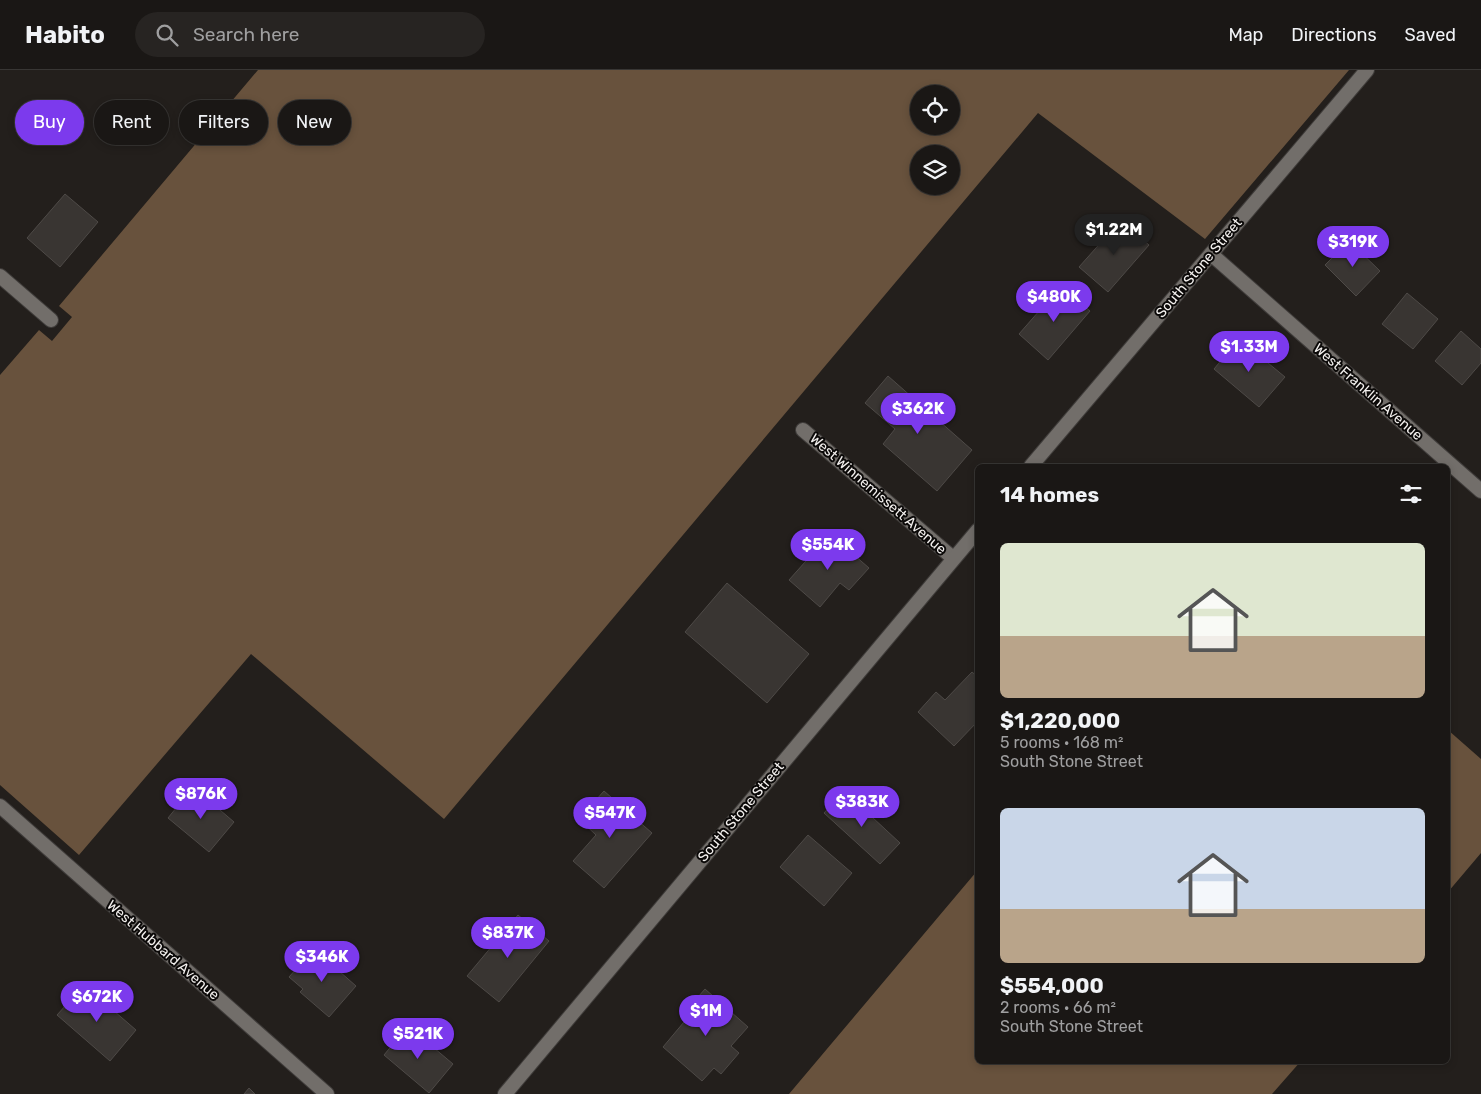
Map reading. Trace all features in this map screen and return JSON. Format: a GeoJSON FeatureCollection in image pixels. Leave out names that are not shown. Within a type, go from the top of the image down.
{"type":"FeatureCollection","features":[{"type":"Feature","properties":{"kind":"street","name":"South Stone Street"},"geometry":{"type":"LineString","coordinates":[[1033,464],[1367,70]]}},
{"type":"Feature","properties":{"kind":"street","name":"West Franklin Avenue"},"geometry":{"type":"LineString","coordinates":[[1211,254],[1481,491]]}},
{"type":"Feature","properties":{"kind":"street"},"geometry":{"type":"LineString","coordinates":[[0,276],[51,320]]}},
{"type":"Feature","properties":{"kind":"street","name":"West Winnemissett Avenue"},"geometry":{"type":"LineString","coordinates":[[803,430],[953,558]]}},
{"type":"Feature","properties":{"kind":"street","name":"South Stone Street"},"geometry":{"type":"LineString","coordinates":[[505,1094],[975,533]]}},
{"type":"Feature","properties":{"kind":"street","name":"West Hubbard Avenue"},"geometry":{"type":"LineString","coordinates":[[0,806],[327,1094]]}},
{"type":"Feature","properties":{"kind":"shaded area"},"geometry":{"type":"Polygon","coordinates":[[[258,70],[1349,70],[1205,239],[1038,113],[444,819],[251,654],[79,855],[0,785],[0,375],[39,330],[52,341],[72,317],[59,306],[195,145],[268,145],[268,100],[233,100],[258,70]]]}},
{"type":"Feature","properties":{"kind":"shaded area"},"geometry":{"type":"Polygon","coordinates":[[[1450,732],[1481,759],[1481,853],[1450,890],[1450,732]]]}},
{"type":"Feature","properties":{"kind":"shaded area"},"geometry":{"type":"Polygon","coordinates":[[[975,873],[975,1064],[1298,1064],[1272,1094],[789,1094],[975,873]]]}},
{"type":"Feature","properties":{"kind":"building"},"geometry":{"type":"Polygon","coordinates":[[[65,194],[98,222],[60,267],[27,238],[65,194]]]}},
{"type":"Feature","properties":{"kind":"building"},"geometry":{"type":"Polygon","coordinates":[[[1121,220],[1149,245],[1108,292],[1079,267],[1121,220]]]}},
{"type":"Feature","properties":{"kind":"building"},"geometry":{"type":"Polygon","coordinates":[[[1349,241],[1380,271],[1356,296],[1325,265],[1349,241]]]}},
{"type":"Feature","properties":{"kind":"building"},"geometry":{"type":"Polygon","coordinates":[[[1061,286],[1090,311],[1048,360],[1019,334],[1061,286]]]}},
{"type":"Feature","properties":{"kind":"building"},"geometry":{"type":"Polygon","coordinates":[[[1407,293],[1438,319],[1413,349],[1382,324],[1407,293]]]}},
{"type":"Feature","properties":{"kind":"building"},"geometry":{"type":"Polygon","coordinates":[[[1461,331],[1481,349],[1481,363],[1462,385],[1435,361],[1461,331]]]}},
{"type":"Feature","properties":{"kind":"building"},"geometry":{"type":"Polygon","coordinates":[[[1239,339],[1285,377],[1259,407],[1214,369],[1239,339]]]}},
{"type":"Feature","properties":{"kind":"building"},"geometry":{"type":"Polygon","coordinates":[[[888,376],[972,450],[937,491],[883,444],[895,429],[865,403],[888,376]]]}},
{"type":"Feature","properties":{"kind":"building"},"geometry":{"type":"Polygon","coordinates":[[[830,534],[869,568],[849,590],[840,583],[820,607],[789,580],[830,534]]]}},
{"type":"Feature","properties":{"kind":"building"},"geometry":{"type":"Polygon","coordinates":[[[727,583],[809,654],[767,703],[685,632],[727,583]]]}},
{"type":"Feature","properties":{"kind":"building"},"geometry":{"type":"Polygon","coordinates":[[[972,672],[975,674],[975,724],[954,746],[918,712],[936,692],[945,700],[972,672]]]}},
{"type":"Feature","properties":{"kind":"building"},"geometry":{"type":"Polygon","coordinates":[[[193,787],[234,822],[209,852],[168,818],[193,787]]]}},
{"type":"Feature","properties":{"kind":"building"},"geometry":{"type":"Polygon","coordinates":[[[604,791],[652,833],[604,888],[573,861],[596,835],[579,819],[604,791]]]}},
{"type":"Feature","properties":{"kind":"building"},"geometry":{"type":"Polygon","coordinates":[[[844,791],[900,843],[880,864],[824,813],[844,791]]]}},
{"type":"Feature","properties":{"kind":"building"},"geometry":{"type":"Polygon","coordinates":[[[808,835],[852,873],[824,906],[780,867],[808,835]]]}},
{"type":"Feature","properties":{"kind":"building"},"geometry":{"type":"Polygon","coordinates":[[[518,915],[549,941],[499,1002],[467,976],[518,915]]]}},
{"type":"Feature","properties":{"kind":"building"},"geometry":{"type":"Polygon","coordinates":[[[314,949],[356,986],[329,1017],[300,992],[303,989],[289,977],[314,949]]]}},
{"type":"Feature","properties":{"kind":"building"},"geometry":{"type":"Polygon","coordinates":[[[84,985],[136,1030],[110,1061],[57,1015],[84,985]]]}},
{"type":"Feature","properties":{"kind":"building"},"geometry":{"type":"Polygon","coordinates":[[[705,989],[748,1027],[731,1046],[739,1053],[721,1074],[714,1068],[702,1081],[663,1047],[689,1016],[685,1012],[705,989]]]}},
{"type":"Feature","properties":{"kind":"building"},"geometry":{"type":"Polygon","coordinates":[[[408,1026],[453,1064],[429,1093],[384,1055],[408,1026]]]}},
{"type":"Feature","properties":{"kind":"building"},"geometry":{"type":"Polygon","coordinates":[[[249,1088],[255,1094],[244,1094],[249,1088]]]}}]}
